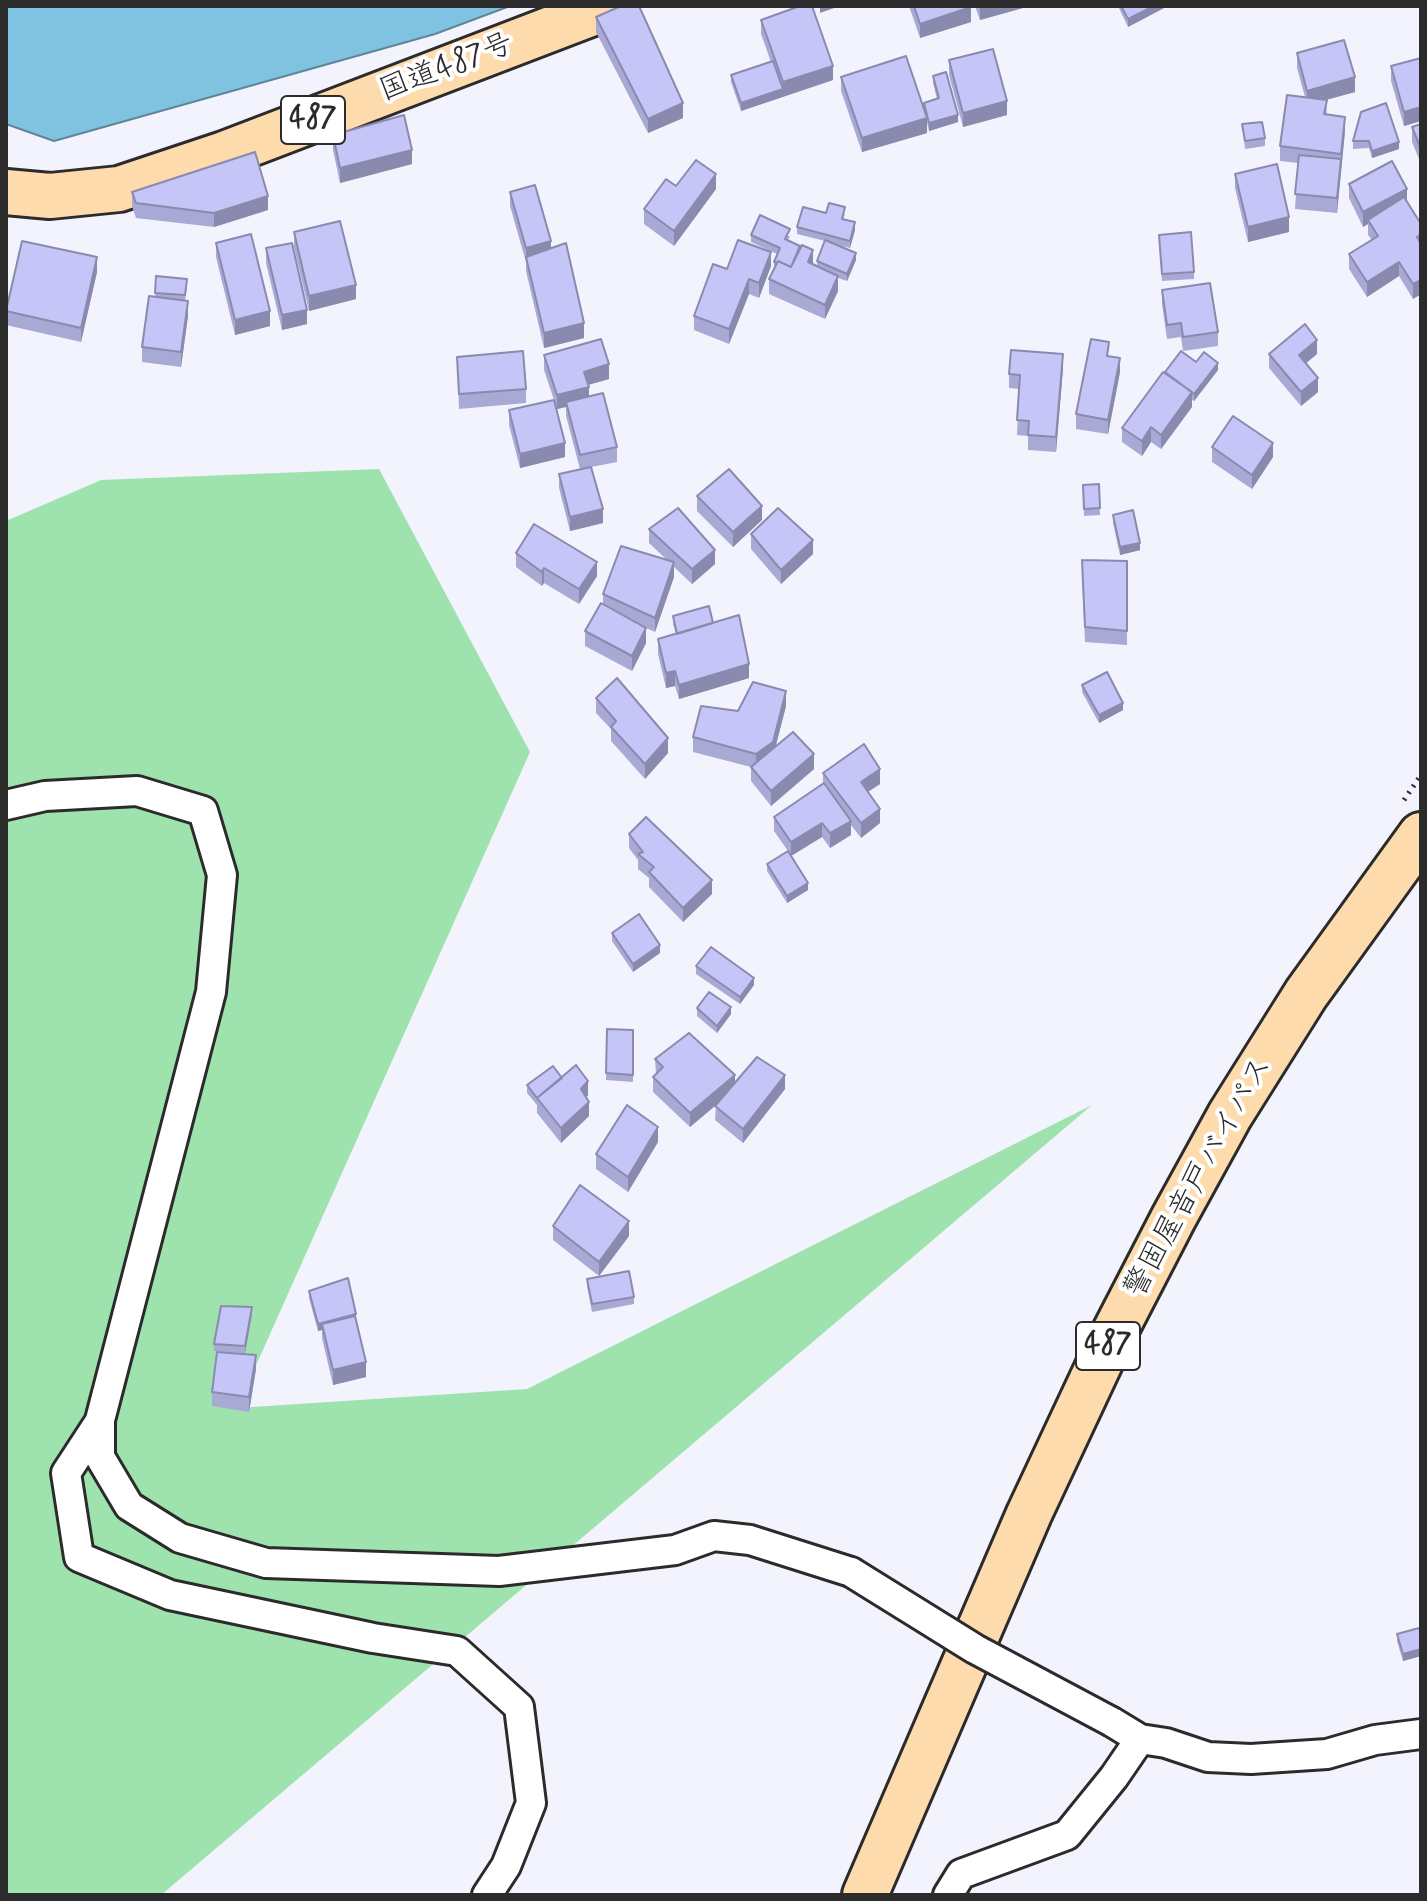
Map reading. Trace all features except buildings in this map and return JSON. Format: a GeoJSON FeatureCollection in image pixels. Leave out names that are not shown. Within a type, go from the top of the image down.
{"type":"FeatureCollection","features":[{"type":"Feature","properties":{"kind":"highway","name":"国道487号"},"geometry":{"type":"LineString","coordinates":[[6,192],[50,196],[119,189],[224,154],[611,6]]}},
{"type":"Feature","properties":{"kind":"highway","name":"警固屋音戸バイパス"},"geometry":{"type":"LineString","coordinates":[[865,1895],[1029,1514],[1111,1339],[1174,1217],[1230,1115],[1306,994],[1421,835]]}},
{"type":"Feature","properties":{"kind":"street"},"geometry":{"type":"LineString","coordinates":[[6,805],[45,796],[137,791],[203,811],[222,875],[211,992],[100,1420],[100,1457],[129,1506],[180,1538],[266,1563],[499,1571],[675,1550],[714,1536],[750,1540],[851,1572],[975,1649],[1140,1739],[1166,1743],[1208,1757],[1251,1759],[1327,1754],[1375,1740],[1421,1734]]}},
{"type":"Feature","properties":{"kind":"street"},"geometry":{"type":"LineString","coordinates":[[100,1420],[66,1473],[79,1557],[170,1595],[373,1638],[457,1651],[519,1707],[531,1803],[506,1866],[487,1895]]}},
{"type":"Feature","properties":{"kind":"street"},"geometry":{"type":"LineString","coordinates":[[948,1895],[961,1874],[1067,1835],[1140,1739]]}},
{"type":"Feature","properties":{"kind":"green space"},"geometry":{"type":"Polygon","coordinates":[[[379,469],[530,752],[237,1408],[527,1389],[1092,1105],[161,1895],[6,1895],[6,521],[101,480],[379,469]]]}},
{"type":"Feature","properties":{"kind":"water"},"geometry":{"type":"Polygon","coordinates":[[[6,6],[510,6],[435,34],[54,141],[6,124],[6,6]]]}}]}
